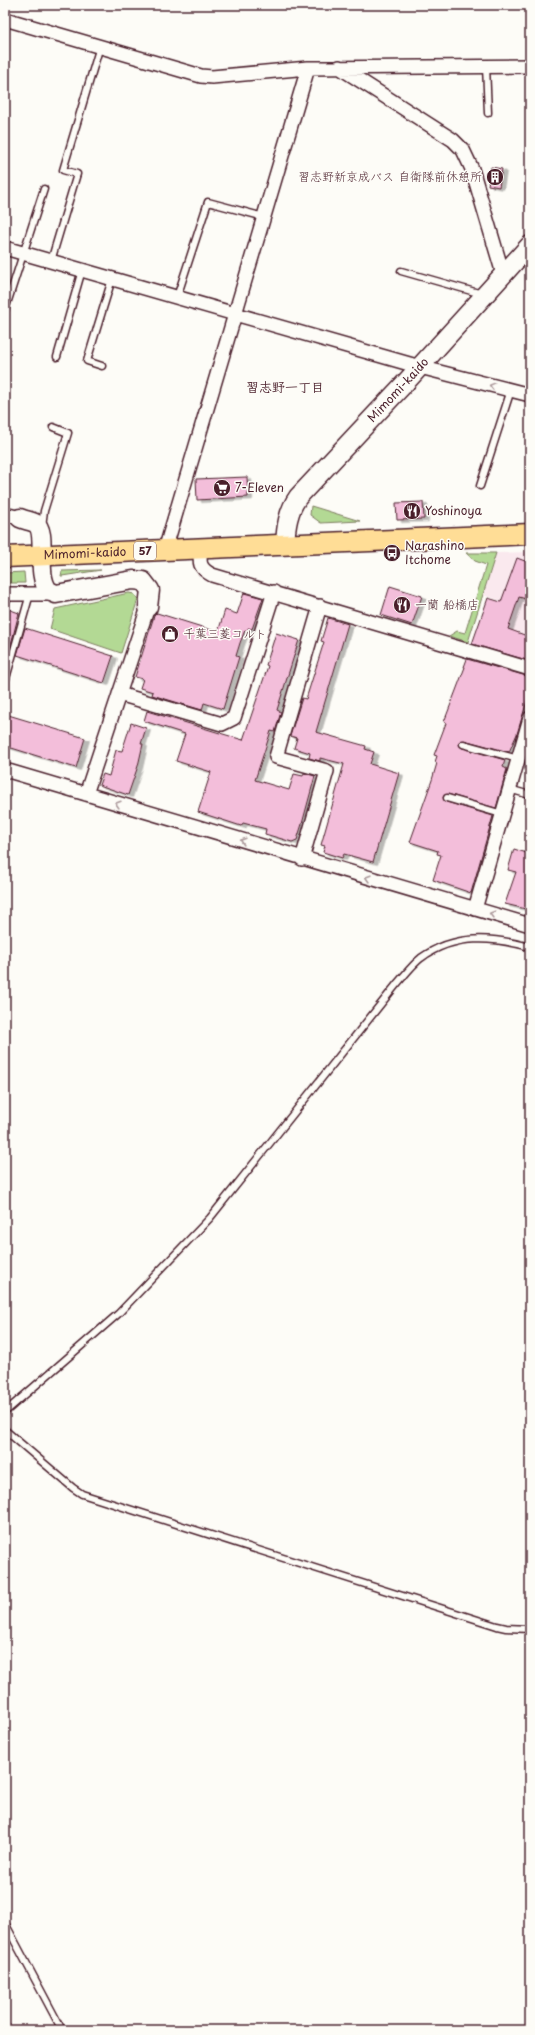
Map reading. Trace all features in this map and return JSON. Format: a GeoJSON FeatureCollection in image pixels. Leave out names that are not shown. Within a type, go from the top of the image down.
{"type":"FeatureCollection","features":[{"type":"Feature","properties":{"kind":"main road","name":"Mimomi-kaido"},"geometry":{"type":"LineString","coordinates":[[5,557],[530,534]]}},
{"type":"Feature","properties":{"kind":"street"},"geometry":{"type":"LineString","coordinates":[[5,19],[202,76],[212,77],[308,68],[530,66]]}},
{"type":"Feature","properties":{"kind":"street"},"geometry":{"type":"LineString","coordinates":[[339,67],[453,140],[463,150],[472,169],[503,274]]}},
{"type":"Feature","properties":{"kind":"street"},"geometry":{"type":"LineString","coordinates":[[165,550],[308,68]]}},
{"type":"Feature","properties":{"kind":"street","name":"Mimomi-kaido"},"geometry":{"type":"LineString","coordinates":[[285,544],[286,524],[293,505],[298,497],[420,367],[530,245]]}},
{"type":"Feature","properties":{"kind":"street"},"geometry":{"type":"LineString","coordinates":[[5,248],[420,367],[530,395]]}},
{"type":"Feature","properties":{"kind":"street"},"geometry":{"type":"LineString","coordinates":[[12,516],[35,523],[41,531],[40,556],[42,578],[45,587],[49,591],[56,594]]}},
{"type":"Feature","properties":{"kind":"street"},"geometry":{"type":"LineString","coordinates":[[200,549],[199,563],[204,571],[530,669]]}},
{"type":"Feature","properties":{"kind":"street"},"geometry":{"type":"LineString","coordinates":[[5,594],[56,594],[133,580],[143,581],[150,590],[148,607],[86,794]]}},
{"type":"Feature","properties":{"kind":"street"},"geometry":{"type":"LineString","coordinates":[[119,694],[222,724],[234,718],[274,592]]}},
{"type":"Feature","properties":{"kind":"street"},"geometry":{"type":"LineString","coordinates":[[302,859],[327,771],[276,757],[320,606]]}},
{"type":"Feature","properties":{"kind":"street"},"geometry":{"type":"LineString","coordinates":[[475,909],[530,718]]}},
{"type":"Feature","properties":{"kind":"street"},"geometry":{"type":"LineString","coordinates":[[5,770],[302,859],[530,925]]}},
{"type":"Feature","properties":{"kind":"lane"},"geometry":{"type":"LineString","coordinates":[[51,261],[77,174],[63,170],[100,46]]}},
{"type":"Feature","properties":{"kind":"lane"},"geometry":{"type":"LineString","coordinates":[[486,66],[488,112]]}},
{"type":"Feature","properties":{"kind":"lane"},"geometry":{"type":"LineString","coordinates":[[5,310],[44,189]]}},
{"type":"Feature","properties":{"kind":"lane"},"geometry":{"type":"LineString","coordinates":[[176,297],[208,202],[264,217]]}},
{"type":"Feature","properties":{"kind":"lane"},"geometry":{"type":"LineString","coordinates":[[57,357],[82,270]]}},
{"type":"Feature","properties":{"kind":"lane"},"geometry":{"type":"LineString","coordinates":[[401,271],[484,295]]}},
{"type":"Feature","properties":{"kind":"lane"},"geometry":{"type":"LineString","coordinates":[[102,366],[87,361],[112,279]]}},
{"type":"Feature","properties":{"kind":"lane"},"geometry":{"type":"LineString","coordinates":[[480,486],[511,390]]}},
{"type":"Feature","properties":{"kind":"lane"},"geometry":{"type":"LineString","coordinates":[[41,531],[44,511],[68,433],[53,427]]}},
{"type":"Feature","properties":{"kind":"lane"},"geometry":{"type":"LineString","coordinates":[[5,682],[30,594]]}},
{"type":"Feature","properties":{"kind":"lane"},"geometry":{"type":"LineString","coordinates":[[463,744],[518,760]]}},
{"type":"Feature","properties":{"kind":"lane"},"geometry":{"type":"LineString","coordinates":[[509,789],[530,795]]}},
{"type":"Feature","properties":{"kind":"lane"},"geometry":{"type":"LineString","coordinates":[[447,798],[502,814]]}},
{"type":"Feature","properties":{"kind":"lane"},"geometry":{"type":"LineString","coordinates":[[5,1412],[118,1314],[210,1218],[396,985],[421,958],[442,947],[461,941],[484,938],[503,940],[530,947]]}},
{"type":"Feature","properties":{"kind":"lane"},"geometry":{"type":"LineString","coordinates":[[5,1430],[82,1494],[497,1626],[530,1629]]}},
{"type":"Feature","properties":{"kind":"lane"},"geometry":{"type":"LineString","coordinates":[[5,1923],[62,2030]]}},
{"type":"Feature","properties":{"kind":"shaded area"},"geometry":{"type":"Polygon","coordinates":[[[530,552],[530,636],[492,624],[501,601],[483,595],[496,553],[530,552]]]}},
{"type":"Feature","properties":{"kind":"green space"},"geometry":{"type":"Polygon","coordinates":[[[311,506],[360,521],[321,523],[310,515],[311,506]]]}},
{"type":"Feature","properties":{"kind":"green space"},"geometry":{"type":"Polygon","coordinates":[[[466,553],[496,553],[468,642],[449,636],[457,631],[465,633],[486,565],[475,561],[466,553]]]}},
{"type":"Feature","properties":{"kind":"green space"},"geometry":{"type":"Polygon","coordinates":[[[101,570],[62,576],[61,576],[62,571],[101,570]]]}},
{"type":"Feature","properties":{"kind":"green space"},"geometry":{"type":"Polygon","coordinates":[[[24,572],[25,583],[5,583],[5,573],[24,572]]]}},
{"type":"Feature","properties":{"kind":"green space"},"geometry":{"type":"Polygon","coordinates":[[[129,593],[134,594],[138,599],[121,653],[50,629],[55,609],[129,593]]]}},
{"type":"Feature","properties":{"kind":"building","name":"習志野新京成バス 自衛隊前休憩所"},"geometry":{"type":"Polygon","coordinates":[[[491,167],[502,169],[499,187],[488,185],[491,167]]]}},
{"type":"Feature","properties":{"kind":"building","name":"7-Eleven"},"geometry":{"type":"Polygon","coordinates":[[[247,477],[248,497],[197,500],[196,479],[247,477]]]}},
{"type":"Feature","properties":{"kind":"building"},"geometry":{"type":"Polygon","coordinates":[[[423,502],[424,519],[397,520],[396,503],[423,502]]]}},
{"type":"Feature","properties":{"kind":"building"},"geometry":{"type":"Polygon","coordinates":[[[517,558],[530,563],[530,589],[526,599],[519,597],[508,629],[530,637],[530,661],[472,644],[488,598],[501,602],[517,558]]]}},
{"type":"Feature","properties":{"kind":"building","name":"一蘭 船橋店"},"geometry":{"type":"Polygon","coordinates":[[[390,586],[422,596],[412,625],[381,615],[390,586]]]}},
{"type":"Feature","properties":{"kind":"building"},"geometry":{"type":"Polygon","coordinates":[[[244,593],[263,598],[252,629],[248,628],[248,631],[245,630],[240,643],[236,656],[239,657],[223,709],[204,703],[202,710],[152,695],[153,692],[140,688],[143,679],[135,677],[154,616],[157,613],[218,632],[225,610],[237,614],[244,593]]]}},
{"type":"Feature","properties":{"kind":"building"},"geometry":{"type":"Polygon","coordinates":[[[8,609],[19,613],[9,652],[5,651],[5,611],[8,612],[8,609]]]}},
{"type":"Feature","properties":{"kind":"building"},"geometry":{"type":"Polygon","coordinates":[[[328,618],[348,624],[316,732],[366,746],[365,749],[374,752],[370,764],[399,773],[373,862],[344,854],[342,858],[323,852],[325,846],[321,845],[344,764],[320,758],[320,761],[309,758],[310,753],[294,748],[297,738],[290,736],[302,698],[306,699],[324,642],[321,641],[328,618]]]}},
{"type":"Feature","properties":{"kind":"building"},"geometry":{"type":"Polygon","coordinates":[[[25,628],[113,656],[104,683],[17,655],[25,628]]]}},
{"type":"Feature","properties":{"kind":"building"},"geometry":{"type":"Polygon","coordinates":[[[276,633],[299,640],[277,710],[281,712],[275,732],[271,731],[255,780],[289,790],[294,774],[303,776],[304,773],[315,776],[297,840],[292,842],[265,834],[266,829],[243,823],[241,826],[198,812],[211,772],[176,761],[185,734],[144,721],[147,711],[243,740],[268,666],[266,665],[276,633]]]}},
{"type":"Feature","properties":{"kind":"building"},"geometry":{"type":"Polygon","coordinates":[[[467,659],[530,677],[530,691],[517,734],[509,752],[464,740],[459,743],[462,748],[505,760],[503,767],[507,769],[496,808],[448,794],[443,797],[446,802],[493,816],[471,893],[433,880],[441,855],[437,854],[438,851],[410,842],[437,763],[435,762],[437,756],[434,755],[446,723],[444,722],[467,659]]]}},
{"type":"Feature","properties":{"kind":"building"},"geometry":{"type":"Polygon","coordinates":[[[5,714],[85,738],[76,768],[5,746],[5,714]]]}},
{"type":"Feature","properties":{"kind":"building"},"geometry":{"type":"Polygon","coordinates":[[[131,723],[146,728],[141,744],[143,744],[138,766],[128,795],[99,785],[103,774],[109,776],[116,750],[122,751],[131,723]]]}},
{"type":"Feature","properties":{"kind":"building"},"geometry":{"type":"Polygon","coordinates":[[[514,849],[530,854],[530,910],[505,904],[516,872],[508,870],[514,849]]]}},
{"type":"Feature","properties":{"kind":"place","name":"習志野新京成バス 自衛隊前休憩所"},"geometry":{"type":"Point","coordinates":[495,177]}},
{"type":"Feature","properties":{"kind":"place","name":"7-Eleven"},"geometry":{"type":"Point","coordinates":[222,488]}},
{"type":"Feature","properties":{"kind":"place","name":"Yoshinoya"},"geometry":{"type":"Point","coordinates":[412,511]}},
{"type":"Feature","properties":{"kind":"place","name":"Narashino Itchome"},"geometry":{"type":"Point","coordinates":[392,553]}},
{"type":"Feature","properties":{"kind":"place","name":"一蘭 船橋店"},"geometry":{"type":"Point","coordinates":[402,605]}},
{"type":"Feature","properties":{"kind":"place","name":"千葉三菱コルト"},"geometry":{"type":"Point","coordinates":[170,634]}},
{"type":"Feature","properties":{"kind":"district","name":"習志野一丁目"},"geometry":{"type":"Point","coordinates":[285,387]}}]}
